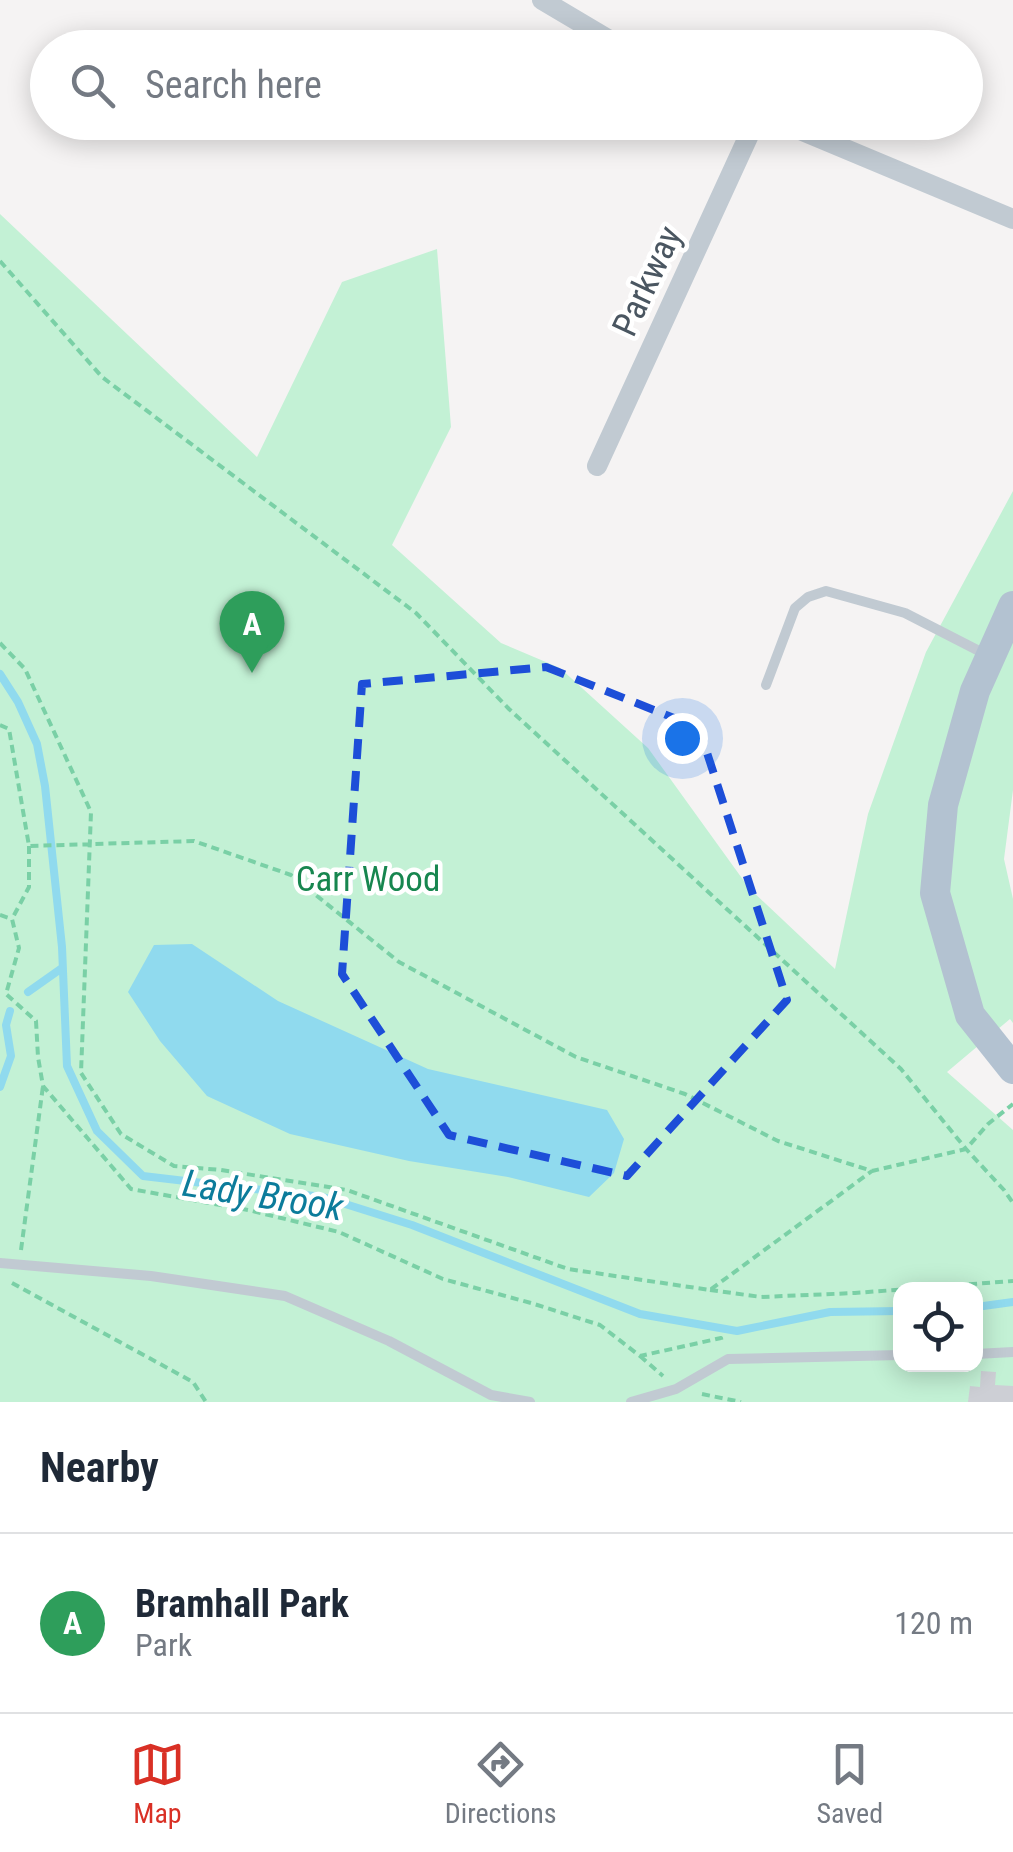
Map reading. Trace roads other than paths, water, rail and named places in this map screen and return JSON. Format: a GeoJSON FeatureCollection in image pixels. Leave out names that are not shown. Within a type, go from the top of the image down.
{"type":"FeatureCollection","features":[{"type":"Feature","properties":{"kind":"main road"},"geometry":{"type":"LineString","coordinates":[[1013,606],[976,691],[943,806],[934,893],[970,1016],[1013,1069]]}},
{"type":"Feature","properties":{"kind":"street"},"geometry":{"type":"LineString","coordinates":[[542,0],[593,30]]}},
{"type":"Feature","properties":{"kind":"street","name":"Parkway"},"geometry":{"type":"LineString","coordinates":[[597,466],[747,140]]}},
{"type":"Feature","properties":{"kind":"street"},"geometry":{"type":"LineString","coordinates":[[824,140],[1013,219]]}},
{"type":"Feature","properties":{"kind":"lane"},"geometry":{"type":"LineString","coordinates":[[766,685],[795,608],[826,590],[905,612],[990,657]]}},
{"type":"Feature","properties":{"kind":"lane"},"geometry":{"type":"LineString","coordinates":[[0,1263],[150,1276],[285,1296],[390,1340],[491,1394],[530,1402]]}},
{"type":"Feature","properties":{"kind":"lane"},"geometry":{"type":"LineString","coordinates":[[983,1354],[1013,1352]]}},
{"type":"Feature","properties":{"kind":"lane"},"geometry":{"type":"LineString","coordinates":[[631,1402],[676,1389],[728,1359],[893,1356]]}},
{"type":"Feature","properties":{"kind":"water"},"geometry":{"type":"Polygon","coordinates":[[[192,944],[278,1001],[428,1069],[607,1110],[624,1139],[614,1173],[589,1197],[290,1134],[207,1096],[160,1041],[128,992],[154,945],[192,944]]]}},
{"type":"Feature","properties":{"kind":"waterway","name":"Lady Brook"},"geometry":{"type":"LineString","coordinates":[[0,674],[37,744],[45,786],[62,947],[67,1066],[97,1131],[143,1176],[323,1197],[412,1225],[640,1314],[737,1331],[830,1312],[893,1311]]}},
{"type":"Feature","properties":{"kind":"waterway"},"geometry":{"type":"LineString","coordinates":[[28,992],[62,968]]}},
{"type":"Feature","properties":{"kind":"waterway"},"geometry":{"type":"LineString","coordinates":[[0,1087],[11,1056],[6,1025],[10,1011]]}},
{"type":"Feature","properties":{"kind":"waterway","name":"Lady Brook"},"geometry":{"type":"LineString","coordinates":[[983,1306],[1013,1302]]}},
{"type":"Feature","properties":{"kind":"place","name":"Bramhall Park"},"geometry":{"type":"Point","coordinates":[252,673]}},
{"type":"Feature","properties":{"kind":"park label","name":"Carr Wood"},"geometry":{"type":"Point","coordinates":[368,879]}}]}
